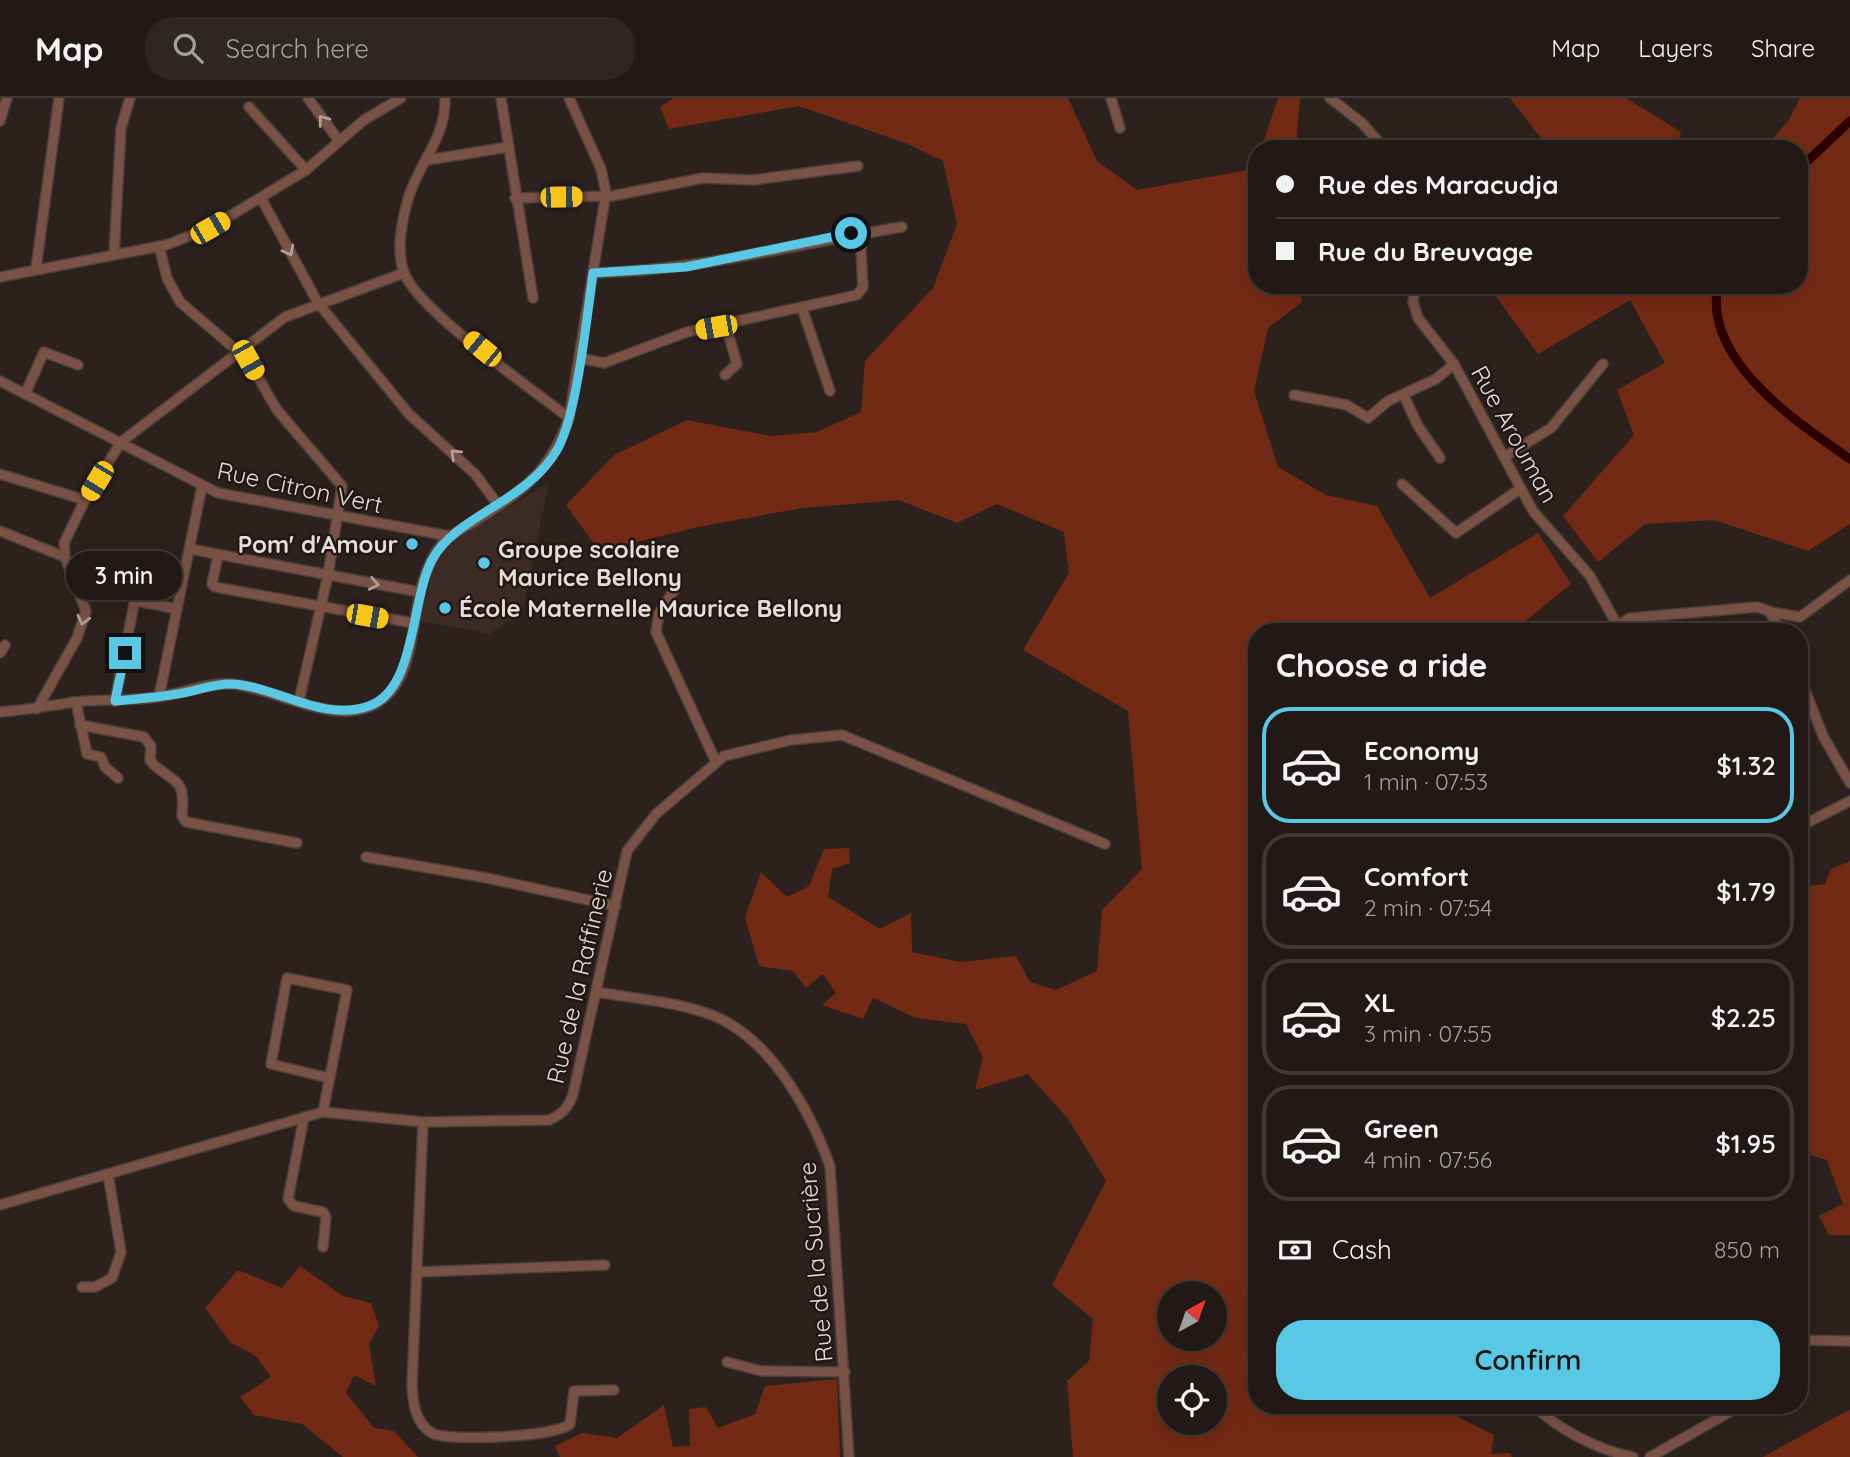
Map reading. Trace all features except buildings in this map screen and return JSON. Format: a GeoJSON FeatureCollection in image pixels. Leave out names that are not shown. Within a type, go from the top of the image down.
{"type":"FeatureCollection","features":[{"type":"Feature","properties":{"kind":"street"},"geometry":{"type":"LineString","coordinates":[[0,121],[7,98]]}},
{"type":"Feature","properties":{"kind":"street"},"geometry":{"type":"LineString","coordinates":[[36,268],[59,98]]}},
{"type":"Feature","properties":{"kind":"street"},"geometry":{"type":"LineString","coordinates":[[114,254],[121,128],[130,98]]}},
{"type":"Feature","properties":{"kind":"street"},"geometry":{"type":"LineString","coordinates":[[308,98],[339,141]]}},
{"type":"Feature","properties":{"kind":"street"},"geometry":{"type":"LineString","coordinates":[[0,277],[159,246],[210,228],[306,170],[364,120],[401,98]]}},
{"type":"Feature","properties":{"kind":"street"},"geometry":{"type":"LineString","coordinates":[[445,98],[438,141],[428,160],[420,168],[402,218],[400,242],[404,273],[415,291],[438,314],[569,418]]}},
{"type":"Feature","properties":{"kind":"street"},"geometry":{"type":"LineString","coordinates":[[501,98],[533,298]]}},
{"type":"Feature","properties":{"kind":"street"},"geometry":{"type":"LineString","coordinates":[[0,712],[75,702],[159,697],[230,684],[347,712],[373,705],[392,690],[404,665],[428,568],[449,536],[499,506],[534,479],[558,449],[569,418],[606,196],[601,169],[569,98]]}},
{"type":"Feature","properties":{"kind":"street"},"geometry":{"type":"LineString","coordinates":[[1111,98],[1120,128]]}},
{"type":"Feature","properties":{"kind":"street"},"geometry":{"type":"LineString","coordinates":[[1330,98],[1362,123],[1377,140]]}},
{"type":"Feature","properties":{"kind":"street"},"geometry":{"type":"LineString","coordinates":[[249,107],[306,170]]}},
{"type":"Feature","properties":{"kind":"street"},"geometry":{"type":"LineString","coordinates":[[428,160],[508,147]]}},
{"type":"Feature","properties":{"kind":"street"},"geometry":{"type":"LineString","coordinates":[[515,198],[606,196],[703,178],[753,180],[858,166]]}},
{"type":"Feature","properties":{"kind":"street"},"geometry":{"type":"LineString","coordinates":[[261,198],[318,303],[409,414],[475,474],[499,506]]}},
{"type":"Feature","properties":{"kind":"street"},"geometry":{"type":"LineString","coordinates":[[593,273],[686,267],[902,227]]}},
{"type":"Feature","properties":{"kind":"street"},"geometry":{"type":"LineString","coordinates":[[579,358],[604,363],[674,336],[726,326],[861,292],[860,233]]}},
{"type":"Feature","properties":{"kind":"street"},"geometry":{"type":"LineString","coordinates":[[159,246],[167,278],[180,302],[240,351],[277,410],[338,480],[343,494],[321,608],[299,701]]}},
{"type":"Feature","properties":{"kind":"street"},"geometry":{"type":"LineString","coordinates":[[37,709],[78,638],[86,611],[65,556],[64,543],[85,500],[121,442],[285,317],[404,273]]}},
{"type":"Feature","properties":{"kind":"street","name":"Rue Arouman"},"geometry":{"type":"LineString","coordinates":[[1414,294],[1413,302],[1418,318],[1454,364],[1533,511],[1590,576],[1616,623]]}},
{"type":"Feature","properties":{"kind":"street"},"geometry":{"type":"LineString","coordinates":[[802,308],[830,391]]}},
{"type":"Feature","properties":{"kind":"street"},"geometry":{"type":"LineString","coordinates":[[725,375],[737,364],[726,326]]}},
{"type":"Feature","properties":{"kind":"street"},"geometry":{"type":"LineString","coordinates":[[25,394],[44,352],[78,365]]}},
{"type":"Feature","properties":{"kind":"street"},"geometry":{"type":"LineString","coordinates":[[1294,395],[1347,405],[1368,418],[1388,401],[1404,396],[1436,379],[1454,364]]}},
{"type":"Feature","properties":{"kind":"street"},"geometry":{"type":"LineString","coordinates":[[1504,457],[1551,428],[1603,364]]}},
{"type":"Feature","properties":{"kind":"street","name":"Rue Citron Vert"},"geometry":{"type":"LineString","coordinates":[[0,382],[218,493],[449,536]]}},
{"type":"Feature","properties":{"kind":"street"},"geometry":{"type":"LineString","coordinates":[[1404,396],[1418,426],[1440,458]]}},
{"type":"Feature","properties":{"kind":"street"},"geometry":{"type":"LineString","coordinates":[[0,474],[85,500]]}},
{"type":"Feature","properties":{"kind":"street"},"geometry":{"type":"LineString","coordinates":[[1402,484],[1456,533],[1463,532],[1520,489]]}},
{"type":"Feature","properties":{"kind":"street"},"geometry":{"type":"LineString","coordinates":[[159,697],[202,486]]}},
{"type":"Feature","properties":{"kind":"street"},"geometry":{"type":"LineString","coordinates":[[0,531],[65,556]]}},
{"type":"Feature","properties":{"kind":"street"},"geometry":{"type":"LineString","coordinates":[[190,550],[420,592]]}},
{"type":"Feature","properties":{"kind":"street"},"geometry":{"type":"LineString","coordinates":[[218,555],[212,584],[215,587],[413,624]]}},
{"type":"Feature","properties":{"kind":"street"},"geometry":{"type":"LineString","coordinates":[[1624,623],[1630,618],[1758,607],[1800,617],[1810,613],[1850,580]]}},
{"type":"Feature","properties":{"kind":"street"},"geometry":{"type":"LineString","coordinates":[[675,589],[659,613],[656,632],[715,760]]}},
{"type":"Feature","properties":{"kind":"street"},"geometry":{"type":"LineString","coordinates":[[115,701],[137,601],[177,609]]}},
{"type":"Feature","properties":{"kind":"street"},"geometry":{"type":"LineString","coordinates":[[1769,611],[1776,623]]}},
{"type":"Feature","properties":{"kind":"street"},"geometry":{"type":"LineString","coordinates":[[1808,698],[1823,736],[1850,783]]}},
{"type":"Feature","properties":{"kind":"street"},"geometry":{"type":"LineString","coordinates":[[75,702],[87,754],[101,757],[105,767],[118,778]]}},
{"type":"Feature","properties":{"kind":"street"},"geometry":{"type":"LineString","coordinates":[[80,725],[144,737],[149,741],[154,765],[181,784],[184,793],[182,816],[186,822],[297,843]]}},
{"type":"Feature","properties":{"kind":"street","name":"Rue de la Raffinerie"},"geometry":{"type":"LineString","coordinates":[[0,1205],[323,1112],[423,1122],[549,1120],[557,1117],[571,1100],[628,851],[635,838],[656,814],[715,760],[732,753],[791,740],[842,735],[1105,844]]}},
{"type":"Feature","properties":{"kind":"street"},"geometry":{"type":"LineString","coordinates":[[1808,822],[1850,801]]}},
{"type":"Feature","properties":{"kind":"street"},"geometry":{"type":"LineString","coordinates":[[366,857],[488,878],[615,906]]}},
{"type":"Feature","properties":{"kind":"street"},"geometry":{"type":"LineString","coordinates":[[323,1112],[347,990],[288,978],[271,1064],[329,1078]]}},
{"type":"Feature","properties":{"kind":"street","name":"Rue de la Sucrière"},"geometry":{"type":"LineString","coordinates":[[597,992],[705,1012],[729,1025],[757,1046],[802,1104],[817,1131],[830,1166],[849,1457]]}},
{"type":"Feature","properties":{"kind":"street"},"geometry":{"type":"LineString","coordinates":[[304,1117],[288,1199],[294,1206],[323,1212],[326,1217],[323,1247]]}},
{"type":"Feature","properties":{"kind":"street"},"geometry":{"type":"LineString","coordinates":[[423,1122],[412,1395],[418,1418],[432,1433],[447,1437],[520,1436],[558,1431],[570,1424],[574,1391],[614,1390]]}},
{"type":"Feature","properties":{"kind":"street"},"geometry":{"type":"LineString","coordinates":[[82,1287],[96,1287],[112,1278],[121,1252],[108,1174]]}},
{"type":"Feature","properties":{"kind":"street"},"geometry":{"type":"LineString","coordinates":[[416,1272],[605,1265]]}},
{"type":"Feature","properties":{"kind":"street"},"geometry":{"type":"LineString","coordinates":[[1808,1340],[1850,1341]]}},
{"type":"Feature","properties":{"kind":"street"},"geometry":{"type":"LineString","coordinates":[[727,1362],[761,1371],[845,1372]]}},
{"type":"Feature","properties":{"kind":"street"},"geometry":{"type":"LineString","coordinates":[[1542,1414],[1593,1442],[1633,1457]]}},
{"type":"Feature","properties":{"kind":"street"},"geometry":{"type":"LineString","coordinates":[[1650,1457],[1726,1414]]}},
{"type":"Feature","properties":{"kind":"shaded area"},"geometry":{"type":"Polygon","coordinates":[[[674,98],[1068,98],[1097,161],[1137,190],[1248,170],[1248,294],[1301,294],[1302,302],[1268,328],[1254,391],[1278,467],[1326,495],[1377,506],[1430,598],[1538,533],[1571,584],[1523,623],[1248,623],[1248,1414],[1452,1414],[1494,1435],[1491,1454],[1510,1453],[1512,1457],[1073,1457],[1067,1381],[1089,1361],[1093,1319],[1052,1285],[1106,1181],[1069,1120],[1028,1074],[975,1090],[983,1057],[966,1024],[916,1018],[873,998],[863,1019],[822,1005],[836,993],[823,974],[806,988],[793,971],[759,966],[745,917],[761,872],[787,897],[809,886],[824,849],[849,848],[850,863],[832,869],[828,897],[880,929],[911,913],[912,952],[960,962],[1016,956],[1030,982],[1056,990],[1097,971],[1102,910],[1142,869],[1128,711],[1023,650],[1069,573],[1064,532],[997,504],[957,523],[899,500],[802,508],[698,527],[599,551],[566,505],[614,455],[687,420],[771,436],[817,432],[861,412],[865,361],[933,288],[957,224],[943,161],[908,144],[799,106],[669,129],[660,107],[674,98]]]}},
{"type":"Feature","properties":{"kind":"shaded area"},"geometry":{"type":"Polygon","coordinates":[[[1278,98],[1300,98],[1297,140],[1264,140],[1278,98]]]}},
{"type":"Feature","properties":{"kind":"shaded area"},"geometry":{"type":"Polygon","coordinates":[[[1510,98],[1626,98],[1681,132],[1679,140],[1542,140],[1510,98]]]}},
{"type":"Feature","properties":{"kind":"shaded area"},"geometry":{"type":"Polygon","coordinates":[[[1800,98],[1850,98],[1850,524],[1808,551],[1714,520],[1645,524],[1598,562],[1563,516],[1634,435],[1617,390],[1665,363],[1630,300],[1538,354],[1494,294],[1808,294],[1808,140],[1771,140],[1789,120],[1800,98]]]}},
{"type":"Feature","properties":{"kind":"shaded area","name":"Groupe scolaire Maurice Bellony"},"geometry":{"type":"Polygon","coordinates":[[[549,482],[523,610],[490,634],[420,621],[433,570],[447,546],[549,482]]]}},
{"type":"Feature","properties":{"kind":"shaded area"},"geometry":{"type":"Polygon","coordinates":[[[1850,861],[1850,1235],[1829,1235],[1819,1216],[1843,1204],[1827,1160],[1808,1154],[1808,886],[1825,884],[1831,869],[1850,861]]]}},
{"type":"Feature","properties":{"kind":"shaded area"},"geometry":{"type":"Polygon","coordinates":[[[300,1266],[343,1296],[371,1303],[379,1326],[369,1344],[376,1386],[354,1375],[346,1393],[374,1428],[394,1431],[418,1457],[343,1457],[302,1424],[254,1415],[240,1397],[271,1377],[256,1356],[230,1342],[205,1308],[238,1270],[282,1288],[300,1266]]]}},
{"type":"Feature","properties":{"kind":"shaded area"},"geometry":{"type":"Polygon","coordinates":[[[837,1379],[840,1457],[560,1457],[555,1446],[582,1433],[617,1438],[664,1405],[673,1447],[690,1446],[689,1409],[706,1407],[718,1428],[755,1414],[765,1386],[837,1379]]]}},
{"type":"Feature","properties":{"kind":"shaded area"},"geometry":{"type":"Polygon","coordinates":[[[1850,1410],[1850,1457],[1763,1457],[1843,1413],[1850,1410]]]}},
{"type":"Feature","properties":{"kind":"waterway"},"geometry":{"type":"LineString","coordinates":[[1808,161],[1850,121]]}},
{"type":"Feature","properties":{"kind":"waterway"},"geometry":{"type":"LineString","coordinates":[[1718,294],[1717,313],[1725,339],[1739,364],[1758,387],[1781,408],[1850,459]]}},
{"type":"Feature","properties":{"kind":"place","name":"Pom' d'Amour"},"geometry":{"type":"Point","coordinates":[412,544]}},
{"type":"Feature","properties":{"kind":"place","name":"Groupe scolaire Maurice Bellony"},"geometry":{"type":"Point","coordinates":[484,563]}},
{"type":"Feature","properties":{"kind":"place","name":"École Maternelle Maurice Bellony"},"geometry":{"type":"Point","coordinates":[445,608]}},
{"type":"Feature","properties":{"kind":"route"},"geometry":{"type":"LineString","coordinates":[[125,653],[115,701],[159,697],[230,684],[321,708],[347,712],[373,705],[392,690],[404,665],[420,592],[439,547],[449,536],[489,512],[534,479],[558,449],[569,418],[593,273],[686,267],[851,233]]}}]}
